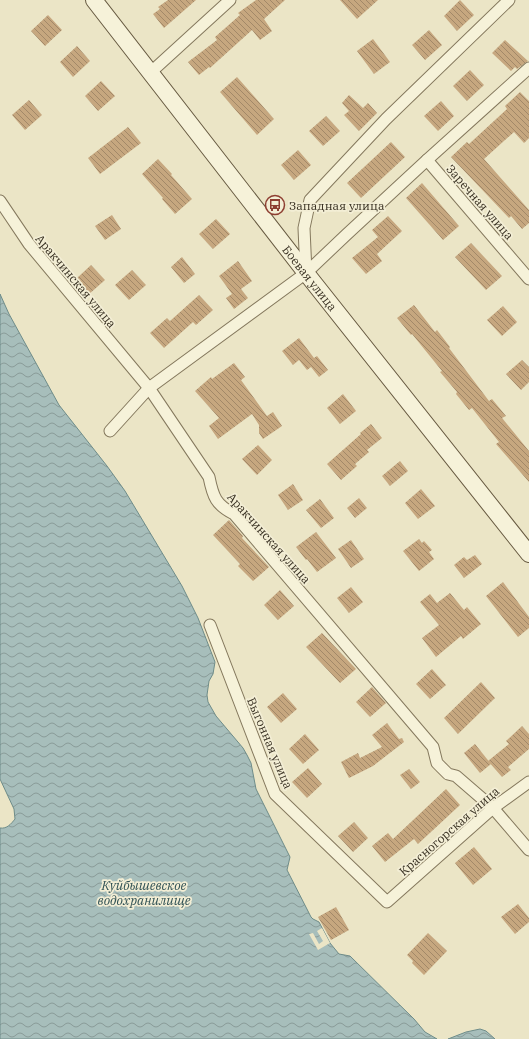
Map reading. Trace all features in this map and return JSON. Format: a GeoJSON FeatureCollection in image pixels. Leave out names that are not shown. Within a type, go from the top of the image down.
{"type":"FeatureCollection","features":[{"type":"Feature","properties":{"kind":"main road","name":"Боевая улица"},"geometry":{"type":"LineString","coordinates":[[94,0],[306,273],[529,554]]}},
{"type":"Feature","properties":{"kind":"street"},"geometry":{"type":"LineString","coordinates":[[150,73],[230,0]]}},
{"type":"Feature","properties":{"kind":"street"},"geometry":{"type":"LineString","coordinates":[[306,273],[304,228],[310,200],[386,119],[509,0]]}},
{"type":"Feature","properties":{"kind":"street"},"geometry":{"type":"LineString","coordinates":[[110,431],[149,388],[306,273],[427,160],[529,68]]}},
{"type":"Feature","properties":{"kind":"street","name":"Заречная улица"},"geometry":{"type":"LineString","coordinates":[[427,160],[529,279]]}},
{"type":"Feature","properties":{"kind":"street","name":"Аракчинская улица"},"geometry":{"type":"LineString","coordinates":[[0,201],[29,244],[149,388],[209,477],[213,493],[223,508],[234,514],[433,747],[437,763],[448,774],[456,776],[493,808],[529,850]]}},
{"type":"Feature","properties":{"kind":"street","name":"Выгонная улица"},"geometry":{"type":"LineString","coordinates":[[210,625],[275,794],[387,902]]}},
{"type":"Feature","properties":{"kind":"street","name":"Красногорская улица"},"geometry":{"type":"LineString","coordinates":[[387,902],[493,808],[529,782]]}},
{"type":"Feature","properties":{"kind":"water","name":"Куйбышевское водохранилище"},"geometry":{"type":"Polygon","coordinates":[[[0,294],[9,314],[59,405],[125,491],[182,586],[198,618],[215,662],[213,674],[209,681],[207,695],[208,702],[216,716],[243,748],[251,763],[256,789],[290,857],[287,870],[311,917],[319,922],[330,943],[339,954],[350,956],[414,1019],[425,1032],[437,1039],[0,1039],[0,828],[7,827],[15,819],[14,809],[0,779],[0,294]]]}},
{"type":"Feature","properties":{"kind":"water"},"geometry":{"type":"Polygon","coordinates":[[[480,1029],[486,1031],[495,1039],[448,1039],[466,1032],[480,1029]]]}},
{"type":"Feature","properties":{"kind":"pier"},"geometry":{"type":"Polygon","coordinates":[[[322,928],[330,943],[318,950],[309,934],[313,933],[319,944],[323,941],[317,931],[322,928]]]}},
{"type":"Feature","properties":{"kind":"building"},"geometry":{"type":"Polygon","coordinates":[[[168,0],[196,0],[164,28],[153,14],[160,9],[158,7],[168,0]]]}},
{"type":"Feature","properties":{"kind":"building"},"geometry":{"type":"Polygon","coordinates":[[[256,0],[285,0],[264,19],[272,31],[260,40],[252,30],[210,68],[209,67],[199,75],[188,62],[217,40],[215,37],[240,15],[238,13],[256,0]]]}},
{"type":"Feature","properties":{"kind":"building"},"geometry":{"type":"Polygon","coordinates":[[[340,0],[378,0],[357,19],[340,0]]]}},
{"type":"Feature","properties":{"kind":"building"},"geometry":{"type":"Polygon","coordinates":[[[460,0],[474,15],[457,31],[444,16],[460,0]]]}},
{"type":"Feature","properties":{"kind":"building"},"geometry":{"type":"Polygon","coordinates":[[[48,15],[62,30],[45,46],[31,31],[48,15]]]}},
{"type":"Feature","properties":{"kind":"building"},"geometry":{"type":"Polygon","coordinates":[[[429,30],[442,45],[425,60],[412,45],[429,30]]]}},
{"type":"Feature","properties":{"kind":"building"},"geometry":{"type":"Polygon","coordinates":[[[373,39],[390,62],[374,74],[357,51],[373,39]]]}},
{"type":"Feature","properties":{"kind":"building"},"geometry":{"type":"Polygon","coordinates":[[[505,40],[528,61],[517,69],[515,67],[511,71],[492,53],[505,40]]]}},
{"type":"Feature","properties":{"kind":"building"},"geometry":{"type":"Polygon","coordinates":[[[77,46],[90,61],[73,77],[60,62],[77,46]]]}},
{"type":"Feature","properties":{"kind":"building"},"geometry":{"type":"Polygon","coordinates":[[[470,70],[484,85],[467,101],[453,86],[470,70]]]}},
{"type":"Feature","properties":{"kind":"building"},"geometry":{"type":"Polygon","coordinates":[[[237,77],[274,119],[257,135],[220,92],[237,77]]]}},
{"type":"Feature","properties":{"kind":"building"},"geometry":{"type":"Polygon","coordinates":[[[101,81],[115,96],[98,111],[85,96],[101,81]]]}},
{"type":"Feature","properties":{"kind":"building"},"geometry":{"type":"Polygon","coordinates":[[[520,92],[529,101],[529,138],[524,143],[514,132],[484,159],[529,210],[529,223],[522,229],[511,216],[509,218],[451,157],[467,142],[469,144],[507,109],[505,106],[520,92]]]}},
{"type":"Feature","properties":{"kind":"building"},"geometry":{"type":"Polygon","coordinates":[[[349,95],[363,108],[368,103],[377,113],[359,131],[344,115],[349,111],[342,103],[349,95]]]}},
{"type":"Feature","properties":{"kind":"building"},"geometry":{"type":"Polygon","coordinates":[[[29,100],[42,115],[25,130],[12,115],[29,100]]]}},
{"type":"Feature","properties":{"kind":"building"},"geometry":{"type":"Polygon","coordinates":[[[441,101],[454,116],[438,131],[424,116],[441,101]]]}},
{"type":"Feature","properties":{"kind":"building"},"geometry":{"type":"Polygon","coordinates":[[[326,116],[340,131],[323,146],[309,131],[326,116]]]}},
{"type":"Feature","properties":{"kind":"building"},"geometry":{"type":"Polygon","coordinates":[[[128,127],[141,143],[100,174],[88,158],[128,127]]]}},
{"type":"Feature","properties":{"kind":"building"},"geometry":{"type":"Polygon","coordinates":[[[391,142],[405,157],[361,198],[347,183],[391,142]]]}},
{"type":"Feature","properties":{"kind":"building"},"geometry":{"type":"Polygon","coordinates":[[[298,150],[311,165],[294,180],[281,165],[298,150]]]}},
{"type":"Feature","properties":{"kind":"building"},"geometry":{"type":"Polygon","coordinates":[[[158,159],[192,199],[175,214],[142,174],[158,159]]]}},
{"type":"Feature","properties":{"kind":"building"},"geometry":{"type":"Polygon","coordinates":[[[422,183],[459,226],[443,240],[406,198],[422,183]]]}},
{"type":"Feature","properties":{"kind":"building"},"geometry":{"type":"Polygon","coordinates":[[[112,215],[121,229],[105,240],[95,226],[112,215]]]}},
{"type":"Feature","properties":{"kind":"building"},"geometry":{"type":"Polygon","coordinates":[[[388,216],[402,231],[377,254],[382,261],[366,274],[352,258],[378,237],[372,230],[388,216]]]}},
{"type":"Feature","properties":{"kind":"building"},"geometry":{"type":"Polygon","coordinates":[[[216,219],[230,234],[213,249],[199,234],[216,219]]]}},
{"type":"Feature","properties":{"kind":"building"},"geometry":{"type":"Polygon","coordinates":[[[471,243],[502,276],[486,290],[455,257],[471,243]]]}},
{"type":"Feature","properties":{"kind":"building"},"geometry":{"type":"Polygon","coordinates":[[[182,257],[195,274],[184,283],[171,267],[182,257]]]}},
{"type":"Feature","properties":{"kind":"building"},"geometry":{"type":"Polygon","coordinates":[[[238,261],[252,281],[241,289],[248,298],[234,309],[226,298],[232,294],[219,276],[238,261]]]}},
{"type":"Feature","properties":{"kind":"building"},"geometry":{"type":"Polygon","coordinates":[[[91,265],[105,280],[88,295],[75,280],[91,265]]]}},
{"type":"Feature","properties":{"kind":"building"},"geometry":{"type":"Polygon","coordinates":[[[132,270],[146,285],[129,300],[115,285],[132,270]]]}},
{"type":"Feature","properties":{"kind":"building"},"geometry":{"type":"Polygon","coordinates":[[[199,295],[213,310],[196,325],[193,322],[164,348],[150,333],[167,318],[170,321],[199,295]]]}},
{"type":"Feature","properties":{"kind":"building"},"geometry":{"type":"Polygon","coordinates":[[[414,305],[435,332],[437,330],[489,401],[492,399],[506,416],[502,418],[529,451],[529,482],[496,444],[499,442],[472,408],[469,410],[456,394],[457,392],[440,372],[442,371],[397,318],[414,305]]]}},
{"type":"Feature","properties":{"kind":"building"},"geometry":{"type":"Polygon","coordinates":[[[503,306],[517,322],[502,336],[487,320],[503,306]]]}},
{"type":"Feature","properties":{"kind":"building"},"geometry":{"type":"Polygon","coordinates":[[[299,338],[314,358],[317,356],[328,370],[319,377],[311,367],[307,370],[299,360],[293,365],[282,351],[299,338]]]}},
{"type":"Feature","properties":{"kind":"building"},"geometry":{"type":"Polygon","coordinates":[[[522,360],[529,367],[529,382],[521,390],[506,374],[522,360]]]}},
{"type":"Feature","properties":{"kind":"building"},"geometry":{"type":"Polygon","coordinates":[[[234,363],[245,377],[241,380],[267,416],[273,412],[282,426],[263,439],[259,433],[259,425],[252,414],[218,439],[209,426],[219,418],[195,391],[211,377],[212,379],[234,363]]]}},
{"type":"Feature","properties":{"kind":"building"},"geometry":{"type":"Polygon","coordinates":[[[343,394],[356,411],[340,424],[327,408],[343,394]]]}},
{"type":"Feature","properties":{"kind":"building"},"geometry":{"type":"Polygon","coordinates":[[[371,424],[382,438],[367,450],[369,452],[355,464],[357,466],[341,480],[327,464],[371,424]]]}},
{"type":"Feature","properties":{"kind":"building"},"geometry":{"type":"Polygon","coordinates":[[[258,445],[272,460],[257,475],[242,459],[258,445]]]}},
{"type":"Feature","properties":{"kind":"building"},"geometry":{"type":"Polygon","coordinates":[[[400,461],[408,471],[390,486],[382,476],[400,461]]]}},
{"type":"Feature","properties":{"kind":"building"},"geometry":{"type":"Polygon","coordinates":[[[293,484],[303,500],[288,510],[278,495],[293,484]]]}},
{"type":"Feature","properties":{"kind":"building"},"geometry":{"type":"Polygon","coordinates":[[[421,489],[435,506],[418,519],[405,503],[421,489]]]}},
{"type":"Feature","properties":{"kind":"building"},"geometry":{"type":"Polygon","coordinates":[[[359,498],[367,508],[355,518],[347,508],[359,498]]]}},
{"type":"Feature","properties":{"kind":"building"},"geometry":{"type":"Polygon","coordinates":[[[320,499],[334,518],[321,528],[306,510],[320,499]]]}},
{"type":"Feature","properties":{"kind":"building"},"geometry":{"type":"Polygon","coordinates":[[[229,520],[243,536],[242,538],[269,567],[253,581],[238,566],[240,564],[213,535],[229,520]]]}},
{"type":"Feature","properties":{"kind":"building"},"geometry":{"type":"Polygon","coordinates":[[[316,532],[336,558],[317,572],[296,547],[316,532]]]}},
{"type":"Feature","properties":{"kind":"building"},"geometry":{"type":"Polygon","coordinates":[[[419,539],[422,543],[424,541],[432,550],[429,552],[434,559],[419,571],[403,551],[419,539]]]}},
{"type":"Feature","properties":{"kind":"building"},"geometry":{"type":"Polygon","coordinates":[[[351,540],[364,559],[351,568],[338,549],[351,540]]]}},
{"type":"Feature","properties":{"kind":"building"},"geometry":{"type":"Polygon","coordinates":[[[475,555],[482,564],[464,578],[454,565],[464,557],[467,560],[475,555]]]}},
{"type":"Feature","properties":{"kind":"building"},"geometry":{"type":"Polygon","coordinates":[[[503,582],[529,617],[529,628],[518,637],[486,596],[503,582]]]}},
{"type":"Feature","properties":{"kind":"building"},"geometry":{"type":"Polygon","coordinates":[[[351,587],[363,602],[349,613],[337,598],[351,587]]]}},
{"type":"Feature","properties":{"kind":"building"},"geometry":{"type":"Polygon","coordinates":[[[280,590],[294,606],[278,620],[264,605],[280,590]]]}},
{"type":"Feature","properties":{"kind":"building"},"geometry":{"type":"Polygon","coordinates":[[[450,593],[464,610],[467,607],[481,624],[463,639],[461,636],[436,657],[422,638],[439,625],[420,602],[430,594],[437,603],[450,593]]]}},
{"type":"Feature","properties":{"kind":"building"},"geometry":{"type":"Polygon","coordinates":[[[322,633],[356,669],[340,683],[306,647],[322,633]]]}},
{"type":"Feature","properties":{"kind":"building"},"geometry":{"type":"Polygon","coordinates":[[[432,669],[446,685],[430,699],[416,684],[432,669]]]}},
{"type":"Feature","properties":{"kind":"building"},"geometry":{"type":"Polygon","coordinates":[[[481,682],[495,698],[458,734],[444,718],[481,682]]]}},
{"type":"Feature","properties":{"kind":"building"},"geometry":{"type":"Polygon","coordinates":[[[372,687],[386,703],[370,717],[356,702],[372,687]]]}},
{"type":"Feature","properties":{"kind":"building"},"geometry":{"type":"Polygon","coordinates":[[[283,693],[297,709],[281,723],[267,707],[283,693]]]}},
{"type":"Feature","properties":{"kind":"building"},"geometry":{"type":"Polygon","coordinates":[[[387,723],[399,739],[402,738],[404,742],[373,766],[349,778],[341,762],[358,753],[360,758],[382,747],[372,735],[387,723]]]}},
{"type":"Feature","properties":{"kind":"building"},"geometry":{"type":"Polygon","coordinates":[[[522,726],[529,734],[529,749],[508,767],[511,770],[502,777],[488,761],[509,744],[506,741],[522,726]]]}},
{"type":"Feature","properties":{"kind":"building"},"geometry":{"type":"Polygon","coordinates":[[[305,734],[319,750],[303,764],[289,749],[305,734]]]}},
{"type":"Feature","properties":{"kind":"building"},"geometry":{"type":"Polygon","coordinates":[[[475,744],[491,764],[480,773],[464,753],[475,744]]]}},
{"type":"Feature","properties":{"kind":"building"},"geometry":{"type":"Polygon","coordinates":[[[308,768],[322,784],[307,798],[292,782],[308,768]]]}},
{"type":"Feature","properties":{"kind":"building"},"geometry":{"type":"Polygon","coordinates":[[[409,769],[420,782],[411,789],[400,775],[409,769]]]}},
{"type":"Feature","properties":{"kind":"building"},"geometry":{"type":"Polygon","coordinates":[[[446,789],[460,805],[418,844],[414,839],[385,862],[372,846],[388,833],[393,839],[446,789]]]}},
{"type":"Feature","properties":{"kind":"building"},"geometry":{"type":"Polygon","coordinates":[[[354,822],[368,838],[353,852],[338,836],[354,822]]]}},
{"type":"Feature","properties":{"kind":"building"},"geometry":{"type":"Polygon","coordinates":[[[474,847],[492,869],[473,885],[455,863],[474,847]]]}},
{"type":"Feature","properties":{"kind":"building"},"geometry":{"type":"Polygon","coordinates":[[[518,904],[529,918],[529,922],[515,934],[501,917],[518,904]]]}},
{"type":"Feature","properties":{"kind":"building"},"geometry":{"type":"Polygon","coordinates":[[[336,907],[349,930],[331,940],[318,917],[336,907]]]}},
{"type":"Feature","properties":{"kind":"building"},"geometry":{"type":"Polygon","coordinates":[[[428,933],[447,951],[424,975],[412,963],[413,961],[407,955],[428,933]]]}},
{"type":"Feature","properties":{"kind":"place","name":"Западная улица"},"geometry":{"type":"Point","coordinates":[275,205]}}]}
